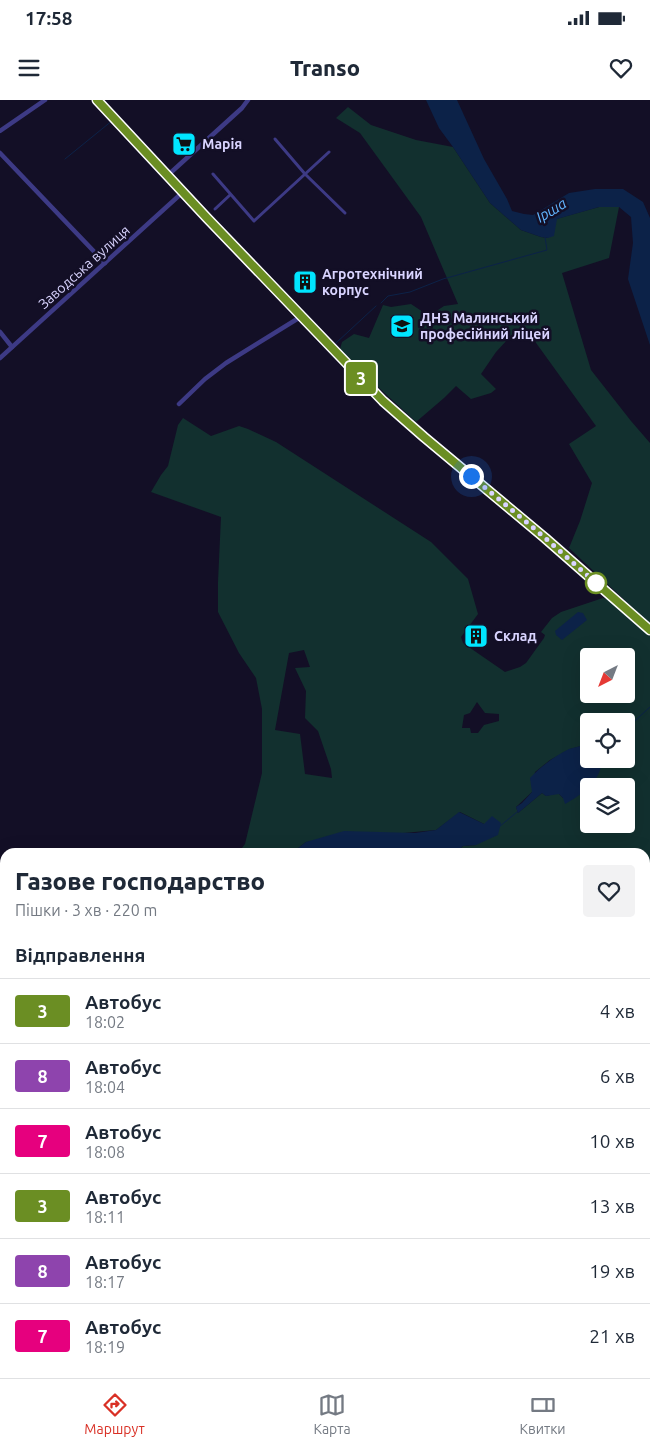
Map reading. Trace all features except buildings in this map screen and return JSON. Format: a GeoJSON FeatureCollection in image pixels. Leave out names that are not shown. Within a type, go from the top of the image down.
{"type":"FeatureCollection","features":[{"type":"Feature","properties":{"kind":"street"},"geometry":{"type":"LineString","coordinates":[[0,131],[45,100]]}},
{"type":"Feature","properties":{"kind":"street"},"geometry":{"type":"LineString","coordinates":[[97,100],[183,192],[402,418],[650,630]]}},
{"type":"Feature","properties":{"kind":"street"},"geometry":{"type":"LineString","coordinates":[[168,176],[242,108],[248,100]]}},
{"type":"Feature","properties":{"kind":"street"},"geometry":{"type":"LineString","coordinates":[[275,140],[345,213]]}},
{"type":"Feature","properties":{"kind":"street"},"geometry":{"type":"LineString","coordinates":[[212,174],[254,221],[329,152]]}},
{"type":"Feature","properties":{"kind":"street"},"geometry":{"type":"LineString","coordinates":[[0,153],[105,263]]}},
{"type":"Feature","properties":{"kind":"street","name":"Заводська вулиця"},"geometry":{"type":"LineString","coordinates":[[0,358],[183,192]]}},
{"type":"Feature","properties":{"kind":"street"},"geometry":{"type":"LineString","coordinates":[[215,209],[230,195]]}},
{"type":"Feature","properties":{"kind":"street"},"geometry":{"type":"LineString","coordinates":[[179,404],[205,379],[226,363],[302,316]]}},
{"type":"Feature","properties":{"kind":"street"},"geometry":{"type":"LineString","coordinates":[[0,332],[12,346]]}},
{"type":"Feature","properties":{"kind":"green space"},"geometry":{"type":"Polygon","coordinates":[[[348,107],[371,125],[416,140],[453,147],[490,203],[521,230],[548,238],[556,219],[599,207],[619,207],[609,258],[562,273],[591,370],[650,443],[650,624],[569,548],[592,483],[569,444],[596,426],[526,329],[515,339],[508,339],[496,352],[481,374],[496,389],[491,393],[471,399],[456,386],[416,422],[340,349],[342,342],[354,334],[369,338],[383,305],[391,307],[411,304],[429,316],[444,306],[458,304],[421,217],[360,133],[336,118],[348,107]]]}},
{"type":"Feature","properties":{"kind":"green space"},"geometry":{"type":"Polygon","coordinates":[[[183,418],[211,436],[239,426],[276,442],[431,542],[468,579],[478,614],[461,637],[463,643],[505,672],[526,663],[544,638],[545,635],[541,632],[552,618],[561,612],[603,598],[608,599],[650,636],[650,848],[461,848],[463,846],[476,845],[484,824],[460,812],[436,830],[306,842],[298,848],[242,848],[245,844],[262,773],[262,709],[256,678],[239,653],[218,612],[221,517],[151,492],[168,466],[178,425],[183,418]],[[304,650],[289,653],[275,730],[300,734],[305,774],[332,778],[331,769],[318,731],[305,718],[306,691],[295,668],[310,667],[304,650]],[[477,702],[470,713],[464,715],[462,728],[470,728],[471,733],[478,733],[484,725],[499,721],[499,714],[485,713],[477,702]],[[580,713],[580,746],[570,749],[550,760],[535,772],[532,792],[516,807],[518,813],[542,793],[546,796],[558,793],[563,798],[580,784],[580,833],[635,833],[635,778],[587,778],[598,768],[635,768],[635,713],[580,713]]]}},
{"type":"Feature","properties":{"kind":"water","name":"Ірша"},"geometry":{"type":"Polygon","coordinates":[[[426,100],[457,100],[484,159],[512,211],[533,215],[569,193],[595,189],[623,189],[643,202],[650,218],[650,345],[628,279],[633,243],[631,217],[619,207],[599,207],[557,219],[554,236],[548,238],[521,230],[490,203],[439,128],[426,100]]]}},
{"type":"Feature","properties":{"kind":"water"},"geometry":{"type":"Polygon","coordinates":[[[578,612],[583,613],[587,620],[562,640],[556,635],[555,631],[578,612]]]}},
{"type":"Feature","properties":{"kind":"water"},"geometry":{"type":"Polygon","coordinates":[[[580,746],[580,768],[600,768],[596,778],[580,778],[580,794],[565,804],[559,794],[546,796],[542,793],[518,813],[516,807],[532,792],[530,778],[548,762],[571,748],[580,746]]]}},
{"type":"Feature","properties":{"kind":"water"},"geometry":{"type":"Polygon","coordinates":[[[459,812],[484,824],[492,816],[501,823],[498,835],[476,845],[463,846],[461,848],[298,848],[306,842],[344,831],[415,833],[436,830],[459,812]]]}},
{"type":"Feature","properties":{"kind":"waterway"},"geometry":{"type":"LineString","coordinates":[[65,159],[113,120]]}},
{"type":"Feature","properties":{"kind":"waterway"},"geometry":{"type":"LineString","coordinates":[[381,303],[388,296],[410,292],[443,279],[547,250],[545,237]]}},
{"type":"Feature","properties":{"kind":"waterway"},"geometry":{"type":"LineString","coordinates":[[336,343],[376,306]]}},
{"type":"Feature","properties":{"kind":"waterway"},"geometry":{"type":"LineString","coordinates":[[635,721],[650,707]]}},
{"type":"Feature","properties":{"kind":"waterway"},"geometry":{"type":"LineString","coordinates":[[499,827],[517,812]]}},
{"type":"Feature","properties":{"kind":"bus line","name":"3"},"geometry":{"type":"LineString","coordinates":[[97,100],[207,218],[383,401],[650,630]]}},
{"type":"Feature","properties":{"kind":"place","name":"Марія"},"geometry":{"type":"Point","coordinates":[184,144]}},
{"type":"Feature","properties":{"kind":"place","name":"Агротехнічний корпус"},"geometry":{"type":"Point","coordinates":[305,282]}},
{"type":"Feature","properties":{"kind":"place","name":"ДНЗ Малинський професійний ліцей"},"geometry":{"type":"Point","coordinates":[402,326]}},
{"type":"Feature","properties":{"kind":"place","name":"Склад"},"geometry":{"type":"Point","coordinates":[476,636]}},
{"type":"Feature","properties":{"kind":"route"},"geometry":{"type":"LineString","coordinates":[[471,476],[596,583]]}}]}
